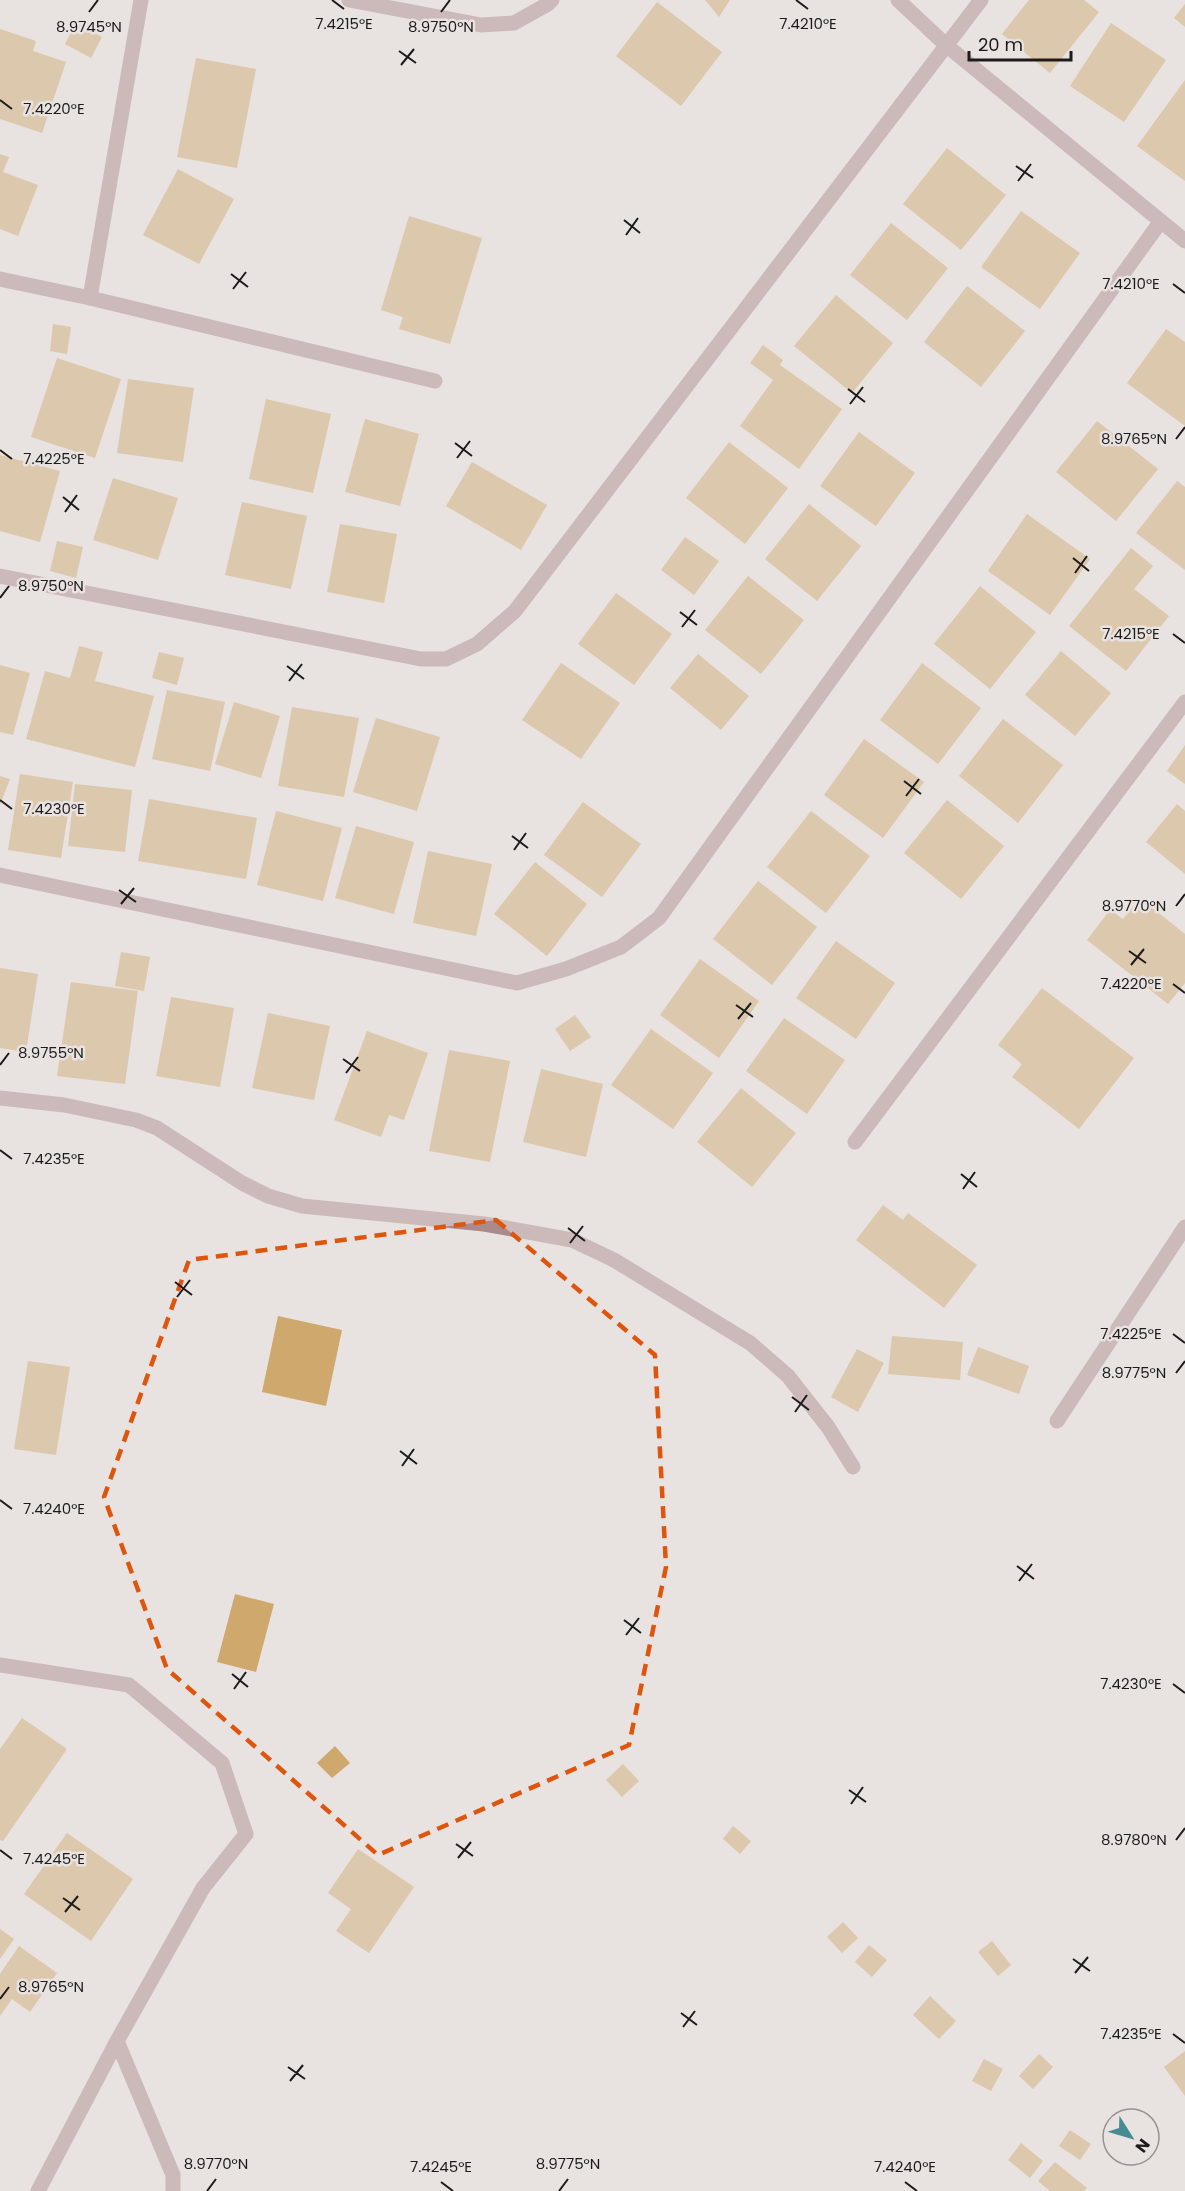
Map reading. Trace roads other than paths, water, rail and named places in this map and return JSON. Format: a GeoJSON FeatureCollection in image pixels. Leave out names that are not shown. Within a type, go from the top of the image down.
{"type":"FeatureCollection","features":[{"type":"Feature","properties":{"kind":"street"},"geometry":{"type":"LineString","coordinates":[[90,298],[141,0]]}},
{"type":"Feature","properties":{"kind":"street"},"geometry":{"type":"LineString","coordinates":[[349,0],[481,25],[514,23],[552,0]]}},
{"type":"Feature","properties":{"kind":"street"},"geometry":{"type":"LineString","coordinates":[[898,0],[946,45],[1185,241]]}},
{"type":"Feature","properties":{"kind":"street"},"geometry":{"type":"LineString","coordinates":[[0,576],[421,659],[446,659],[477,644],[514,611],[981,0]]}},
{"type":"Feature","properties":{"kind":"street"},"geometry":{"type":"LineString","coordinates":[[0,875],[517,983],[566,969],[621,947],[659,918],[1161,221]]}},
{"type":"Feature","properties":{"kind":"street"},"geometry":{"type":"LineString","coordinates":[[0,279],[90,298],[435,381]]}},
{"type":"Feature","properties":{"kind":"street"},"geometry":{"type":"LineString","coordinates":[[855,1142],[1185,702]]}},
{"type":"Feature","properties":{"kind":"street"},"geometry":{"type":"LineString","coordinates":[[0,1098],[64,1105],[136,1120],[157,1128],[242,1183],[268,1196],[302,1206],[484,1224],[572,1240],[614,1260],[750,1343],[788,1376],[828,1427],[853,1467]]}},
{"type":"Feature","properties":{"kind":"street"},"geometry":{"type":"LineString","coordinates":[[1056,1421],[1185,1227]]}},
{"type":"Feature","properties":{"kind":"street"},"geometry":{"type":"LineString","coordinates":[[0,1665],[129,1685],[222,1763],[246,1834],[203,1888],[117,2041],[38,2191]]}},
{"type":"Feature","properties":{"kind":"street"},"geometry":{"type":"LineString","coordinates":[[117,2041],[173,2175],[173,2191]]}}]}
